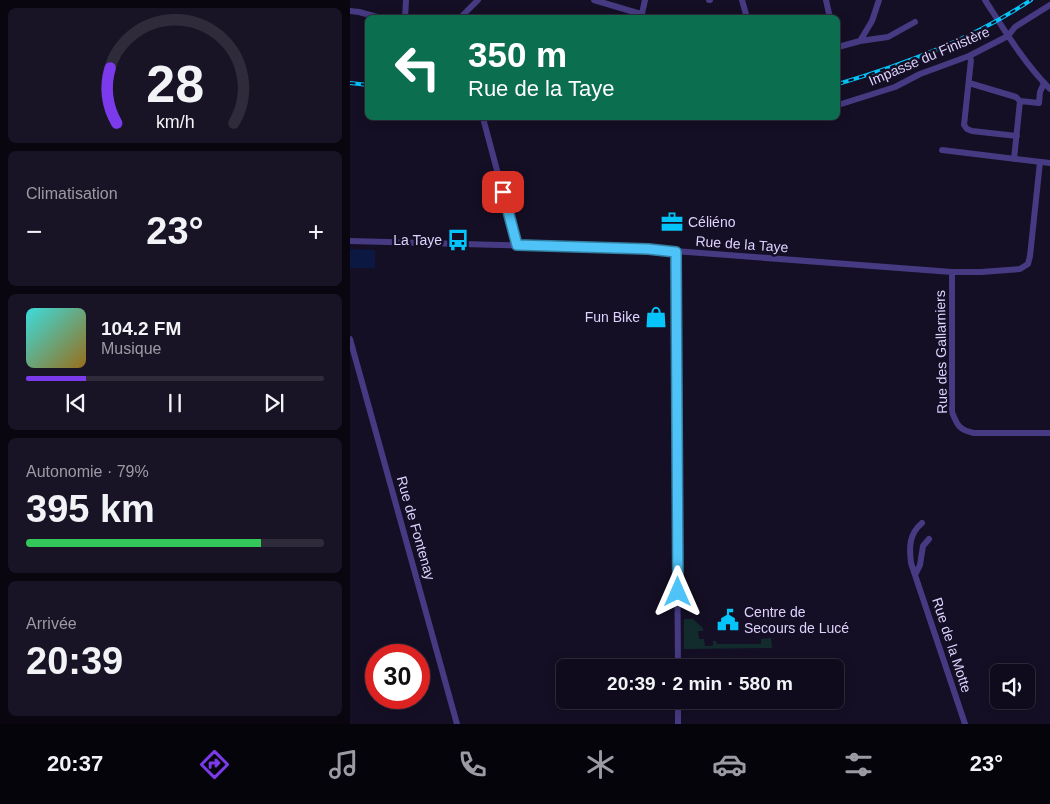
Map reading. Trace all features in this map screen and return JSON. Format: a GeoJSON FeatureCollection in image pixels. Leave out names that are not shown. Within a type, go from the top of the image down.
{"type":"FeatureCollection","features":[{"type":"Feature","properties":{"kind":"street"},"geometry":{"type":"LineString","coordinates":[[405,15],[406,0]]}},
{"type":"Feature","properties":{"kind":"street"},"geometry":{"type":"LineString","coordinates":[[463,15],[478,0]]}},
{"type":"Feature","properties":{"kind":"street"},"geometry":{"type":"LineString","coordinates":[[594,0],[638,15]]}},
{"type":"Feature","properties":{"kind":"street"},"geometry":{"type":"LineString","coordinates":[[641,15],[645,0]]}},
{"type":"Feature","properties":{"kind":"street"},"geometry":{"type":"LineString","coordinates":[[742,0],[745,15]]}},
{"type":"Feature","properties":{"kind":"street"},"geometry":{"type":"LineString","coordinates":[[826,0],[829,15]]}},
{"type":"Feature","properties":{"kind":"street"},"geometry":{"type":"LineString","coordinates":[[860,42],[872,21],[879,0]]}},
{"type":"Feature","properties":{"kind":"street"},"geometry":{"type":"LineString","coordinates":[[986,0],[1036,76],[1050,89]]}},
{"type":"Feature","properties":{"kind":"street","name":"Impasse du Finistère"},"geometry":{"type":"LineString","coordinates":[[840,104],[895,87],[920,74],[969,56],[1008,36],[1015,27],[1050,5]]}},
{"type":"Feature","properties":{"kind":"street"},"geometry":{"type":"LineString","coordinates":[[350,11],[370,15]]}},
{"type":"Feature","properties":{"kind":"street"},"geometry":{"type":"LineString","coordinates":[[840,47],[888,37],[915,22]]}},
{"type":"Feature","properties":{"kind":"street"},"geometry":{"type":"LineString","coordinates":[[969,56],[971,60],[964,125],[972,132],[1017,136]]}},
{"type":"Feature","properties":{"kind":"street"},"geometry":{"type":"LineString","coordinates":[[969,83],[1016,97],[1020,101],[1039,103],[1040,92],[1044,83]]}},
{"type":"Feature","properties":{"kind":"street"},"geometry":{"type":"LineString","coordinates":[[1014,159],[1020,101]]}},
{"type":"Feature","properties":{"kind":"street"},"geometry":{"type":"LineString","coordinates":[[485,120],[517,245]]}},
{"type":"Feature","properties":{"kind":"street"},"geometry":{"type":"LineString","coordinates":[[942,150],[1050,163]]}},
{"type":"Feature","properties":{"kind":"street","name":"Rue de la Taye"},"geometry":{"type":"LineString","coordinates":[[350,241],[648,249],[952,272],[1020,269],[1028,264],[1030,256],[1040,162]]}},
{"type":"Feature","properties":{"kind":"street"},"geometry":{"type":"LineString","coordinates":[[676,252],[678,659]]}},
{"type":"Feature","properties":{"kind":"street","name":"Rue des Gallarniers"},"geometry":{"type":"LineString","coordinates":[[952,272],[952,412],[956,423],[964,430],[974,433],[1050,433]]}},
{"type":"Feature","properties":{"kind":"street","name":"Rue de Fontenay"},"geometry":{"type":"LineString","coordinates":[[350,339],[457,724]]}},
{"type":"Feature","properties":{"kind":"street","name":"Rue de la Motte"},"geometry":{"type":"LineString","coordinates":[[922,523],[916,528],[911,537],[911,562],[965,724]]}},
{"type":"Feature","properties":{"kind":"street"},"geometry":{"type":"LineString","coordinates":[[915,575],[920,565],[922,546],[929,539]]}},
{"type":"Feature","properties":{"kind":"street"},"geometry":{"type":"LineString","coordinates":[[678,709],[678,724]]}},
{"type":"Feature","properties":{"kind":"green space"},"geometry":{"type":"Polygon","coordinates":[[[684,619],[693,619],[703,628],[703,631],[698,631],[699,639],[704,639],[705,646],[713,646],[713,641],[716,641],[717,644],[761,644],[761,639],[771,638],[772,648],[684,649],[684,619]]]}},
{"type":"Feature","properties":{"kind":"water"},"geometry":{"type":"Polygon","coordinates":[[[350,249],[375,250],[375,268],[350,268],[350,249]]]}},
{"type":"Feature","properties":{"kind":"railway"},"geometry":{"type":"LineString","coordinates":[[840,83],[938,49],[985,27],[1031,0]]}},
{"type":"Feature","properties":{"kind":"railway"},"geometry":{"type":"LineString","coordinates":[[350,83],[365,85]]}},
{"type":"Feature","properties":{"kind":"place","name":"Céliéno"},"geometry":{"type":"Point","coordinates":[672,222]}},
{"type":"Feature","properties":{"kind":"place","name":"La Taye"},"geometry":{"type":"Point","coordinates":[458,240]}},
{"type":"Feature","properties":{"kind":"place","name":"Fun Bike"},"geometry":{"type":"Point","coordinates":[656,317]}},
{"type":"Feature","properties":{"kind":"place","name":"Centre de Secours de Lucé"},"geometry":{"type":"Point","coordinates":[728,620]}},
{"type":"Feature","properties":{"kind":"route"},"geometry":{"type":"LineString","coordinates":[[503,192],[517,245],[648,249],[676,252],[678,592]]}}]}
